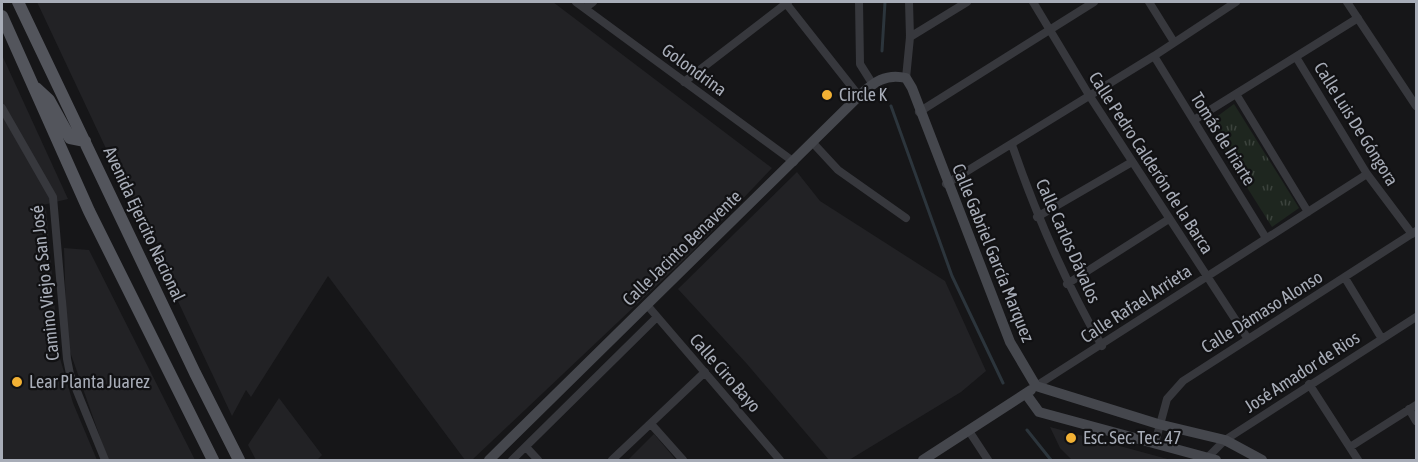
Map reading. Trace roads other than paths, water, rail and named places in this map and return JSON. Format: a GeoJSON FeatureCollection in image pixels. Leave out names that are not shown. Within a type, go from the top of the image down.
{"type":"FeatureCollection","features":[{"type":"Feature","properties":{"kind":"main road","name":"Avenida Ejercito Nacional"},"geometry":{"type":"LineString","coordinates":[[18,2],[239,460]]}},
{"type":"Feature","properties":{"kind":"main road"},"geometry":{"type":"LineString","coordinates":[[25,2],[26,19]]}},
{"type":"Feature","properties":{"kind":"main road"},"geometry":{"type":"LineString","coordinates":[[2,18],[89,211],[213,460]]}},
{"type":"Feature","properties":{"kind":"main road"},"geometry":{"type":"LineString","coordinates":[[33,86],[49,100],[70,138],[85,141]]}},
{"type":"Feature","properties":{"kind":"street","name":"Golondrina"},"geometry":{"type":"LineString","coordinates":[[576,2],[794,162]]}},
{"type":"Feature","properties":{"kind":"street"},"geometry":{"type":"LineString","coordinates":[[585,8],[593,2]]}},
{"type":"Feature","properties":{"kind":"street"},"geometry":{"type":"LineString","coordinates":[[684,82],[787,2],[859,96]]}},
{"type":"Feature","properties":{"kind":"street"},"geometry":{"type":"LineString","coordinates":[[859,2],[860,64],[872,83],[894,75],[906,78]]}},
{"type":"Feature","properties":{"kind":"street","name":"Calle Gabriel García Marquez"},"geometry":{"type":"LineString","coordinates":[[909,2],[910,37],[906,78],[1010,342],[1036,386]]}},
{"type":"Feature","properties":{"kind":"street"},"geometry":{"type":"LineString","coordinates":[[910,37],[967,2]]}},
{"type":"Feature","properties":{"kind":"street","name":"Calle Pedro Calderón de la Barca"},"geometry":{"type":"LineString","coordinates":[[1033,2],[1089,95],[1248,339]]}},
{"type":"Feature","properties":{"kind":"street"},"geometry":{"type":"LineString","coordinates":[[919,112],[1094,2]]}},
{"type":"Feature","properties":{"kind":"street"},"geometry":{"type":"LineString","coordinates":[[1149,2],[1174,42]]}},
{"type":"Feature","properties":{"kind":"street"},"geometry":{"type":"LineString","coordinates":[[946,184],[1154,56],[1236,2]]}},
{"type":"Feature","properties":{"kind":"street"},"geometry":{"type":"LineString","coordinates":[[1347,2],[1416,106]]}},
{"type":"Feature","properties":{"kind":"street"},"geometry":{"type":"LineString","coordinates":[[1194,120],[1358,18]]}},
{"type":"Feature","properties":{"kind":"street","name":"Tomás de Iriarte"},"geometry":{"type":"LineString","coordinates":[[1154,56],[1266,238]]}},
{"type":"Feature","properties":{"kind":"street","name":"Calle Luis De Góngora"},"geometry":{"type":"LineString","coordinates":[[1296,57],[1367,174],[1414,233]]}},
{"type":"Feature","properties":{"kind":"street","name":"Calle Jacinto Benavente"},"geometry":{"type":"LineString","coordinates":[[489,460],[872,83]]}},
{"type":"Feature","properties":{"kind":"street"},"geometry":{"type":"LineString","coordinates":[[1236,94],[1308,212]]}},
{"type":"Feature","properties":{"kind":"street","name":"Camino Viejo a San José"},"geometry":{"type":"LineString","coordinates":[[2,108],[53,197],[67,359],[70,374],[105,460]]}},
{"type":"Feature","properties":{"kind":"street"},"geometry":{"type":"LineString","coordinates":[[813,143],[838,170],[906,218]]}},
{"type":"Feature","properties":{"kind":"street","name":"Calle Carlos Dávalos"},"geometry":{"type":"LineString","coordinates":[[1011,145],[1037,217],[1067,284],[1102,346]]}},
{"type":"Feature","properties":{"kind":"street"},"geometry":{"type":"LineString","coordinates":[[1037,217],[1132,162]]}},
{"type":"Feature","properties":{"kind":"street","name":"Calle Rafael Arrieta"},"geometry":{"type":"LineString","coordinates":[[923,460],[1367,174]]}},
{"type":"Feature","properties":{"kind":"street"},"geometry":{"type":"LineString","coordinates":[[1067,284],[1169,219]]}},
{"type":"Feature","properties":{"kind":"street","name":"Calle Dámaso Alonso"},"geometry":{"type":"LineString","coordinates":[[1155,443],[1158,424],[1167,399],[1175,388],[1414,233]]}},
{"type":"Feature","properties":{"kind":"street"},"geometry":{"type":"LineString","coordinates":[[1345,278],[1382,339]]}},
{"type":"Feature","properties":{"kind":"street","name":"Calle Ciro Bayo"},"geometry":{"type":"LineString","coordinates":[[647,305],[780,460]]}},
{"type":"Feature","properties":{"kind":"street"},"geometry":{"type":"LineString","coordinates":[[512,460],[657,317]]}},
{"type":"Feature","properties":{"kind":"street","name":"José Amador de Rios"},"geometry":{"type":"LineString","coordinates":[[1212,459],[1225,440],[1416,317]]}},
{"type":"Feature","properties":{"kind":"street"},"geometry":{"type":"LineString","coordinates":[[612,460],[705,372]]}},
{"type":"Feature","properties":{"kind":"street"},"geometry":{"type":"LineString","coordinates":[[1309,384],[1358,460]]}},
{"type":"Feature","properties":{"kind":"street"},"geometry":{"type":"LineString","coordinates":[[1036,386],[1158,424],[1225,440],[1262,460]]}},
{"type":"Feature","properties":{"kind":"street"},"geometry":{"type":"LineString","coordinates":[[1026,394],[1039,412],[1212,459]]}},
{"type":"Feature","properties":{"kind":"street"},"geometry":{"type":"LineString","coordinates":[[1350,447],[1413,407],[1416,421]]}},
{"type":"Feature","properties":{"kind":"street"},"geometry":{"type":"LineString","coordinates":[[651,424],[683,460]]}},
{"type":"Feature","properties":{"kind":"street"},"geometry":{"type":"LineString","coordinates":[[969,431],[988,460]]}},
{"type":"Feature","properties":{"kind":"street"},"geometry":{"type":"LineString","coordinates":[[525,447],[538,460]]}},
{"type":"Feature","properties":{"kind":"waterway"},"geometry":{"type":"LineString","coordinates":[[882,51],[885,2]]}},
{"type":"Feature","properties":{"kind":"waterway"},"geometry":{"type":"LineString","coordinates":[[891,106],[952,276],[1003,383]]}},
{"type":"Feature","properties":{"kind":"waterway"},"geometry":{"type":"LineString","coordinates":[[1027,430],[1051,460]]}},
{"type":"Feature","properties":{"kind":"place","name":"Circle K"},"geometry":{"type":"Point","coordinates":[827,95]}},
{"type":"Feature","properties":{"kind":"place","name":"Lear Planta Juarez"},"geometry":{"type":"Point","coordinates":[17,382]}},
{"type":"Feature","properties":{"kind":"place","name":"Esc. Sec. Tec. 47"},"geometry":{"type":"Point","coordinates":[1071,438]}}]}
